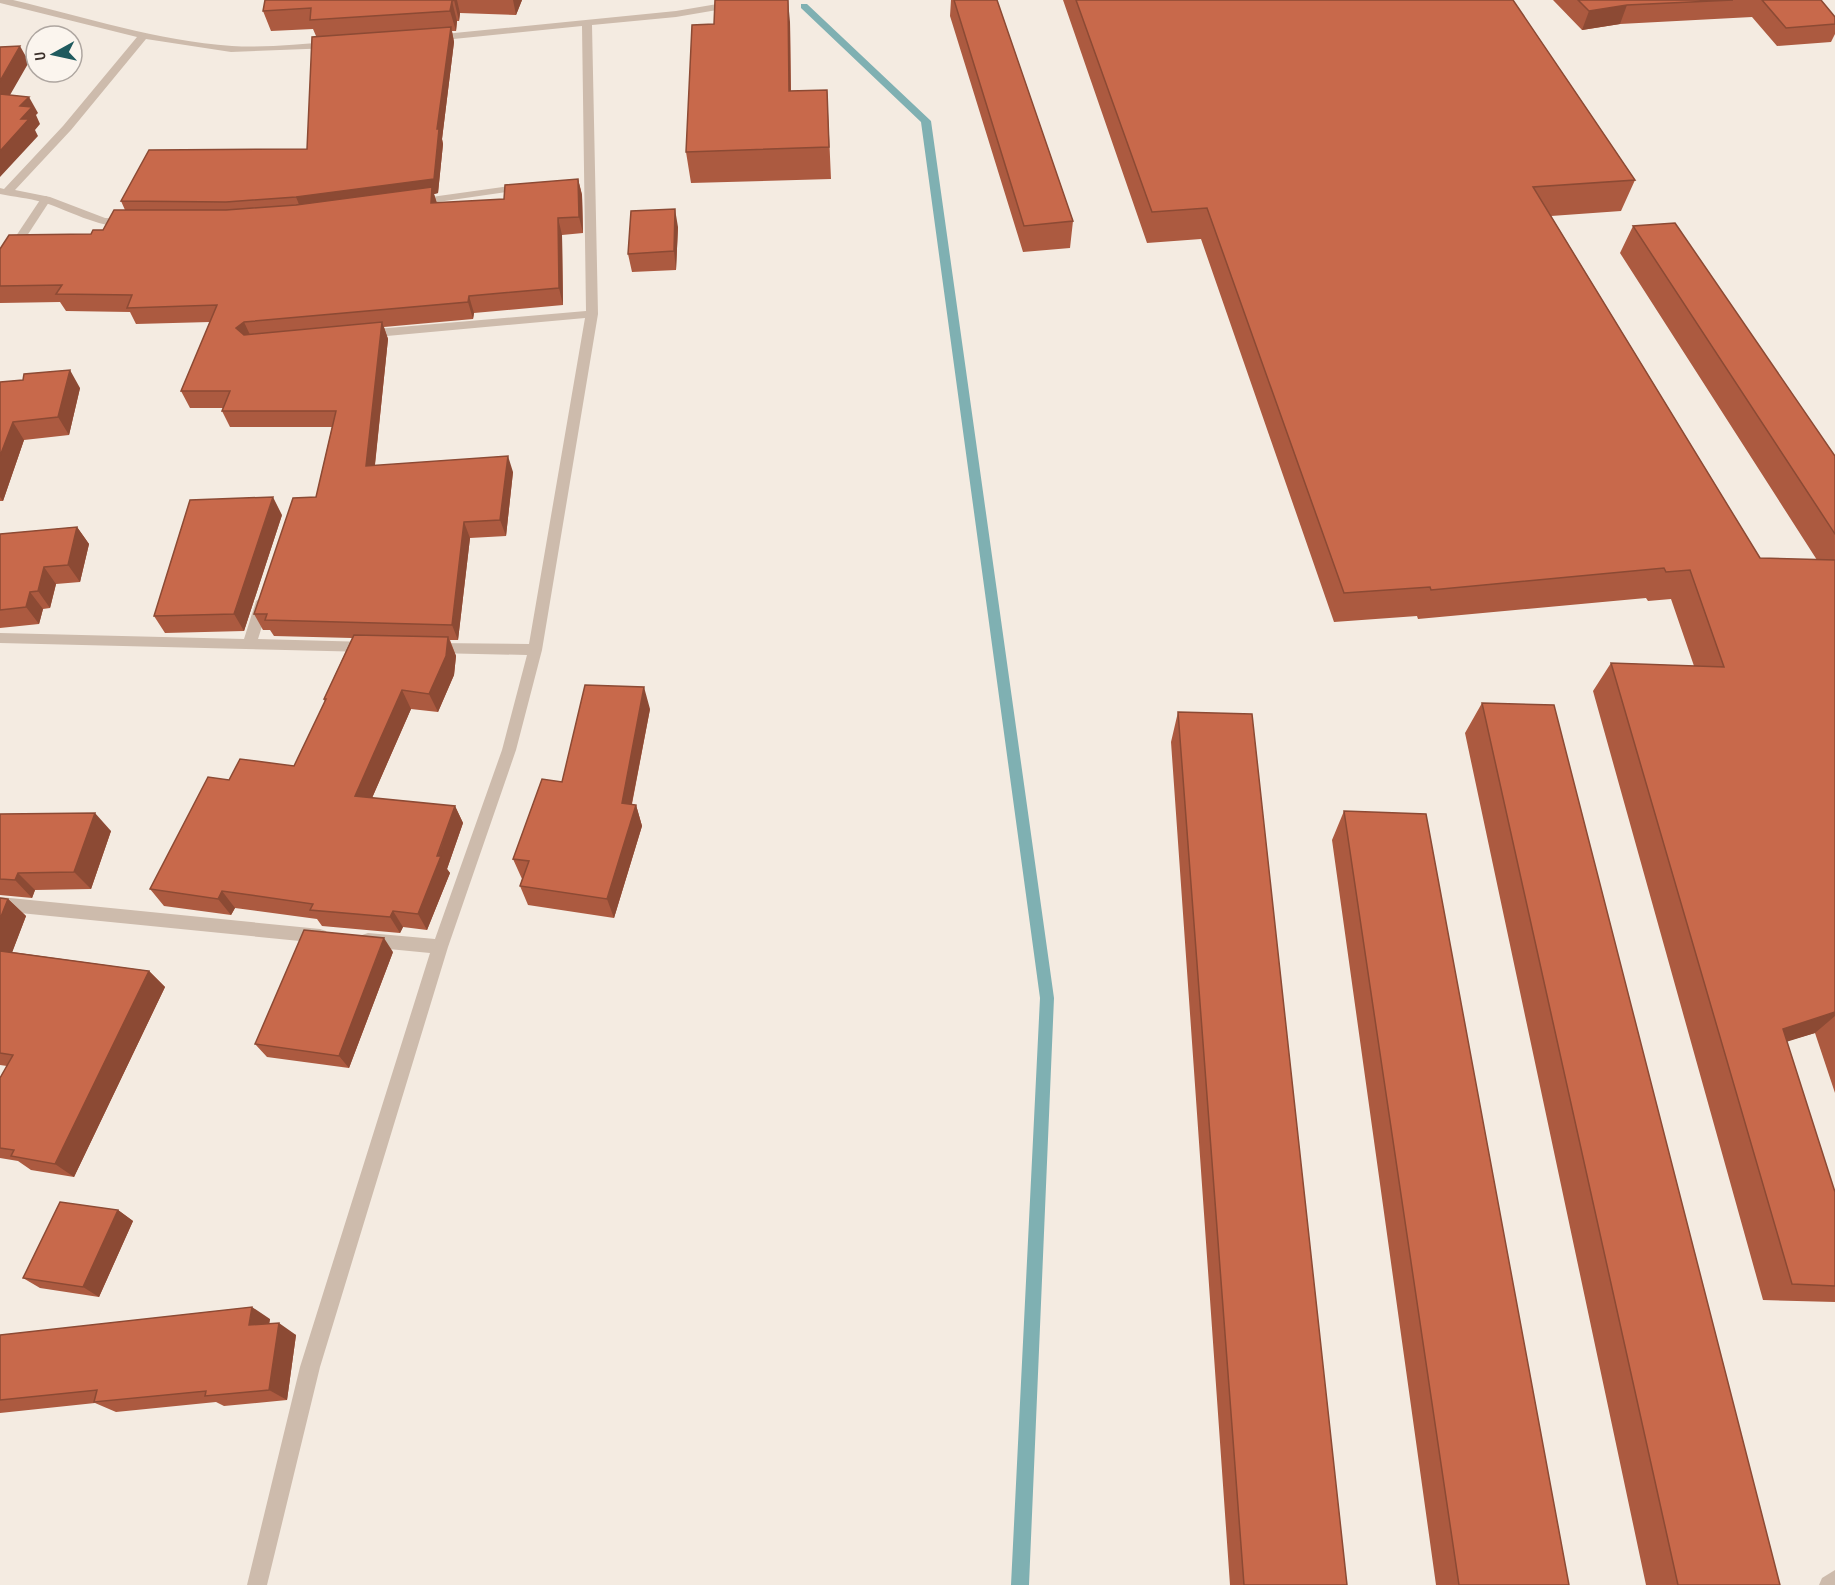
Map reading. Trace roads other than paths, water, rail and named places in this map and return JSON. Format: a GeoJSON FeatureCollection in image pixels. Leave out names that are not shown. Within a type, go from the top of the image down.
{"type":"FeatureCollection","features":[{"type":"Feature","properties":{"kind":"street"},"geometry":{"type":"LineString","coordinates":[[1,0],[64,13],[144,35],[230,49],[348,44]]}},
{"type":"Feature","properties":{"kind":"street"},"geometry":{"type":"LineString","coordinates":[[420,39],[676,14],[758,0]]}},
{"type":"Feature","properties":{"kind":"street"},"geometry":{"type":"LineString","coordinates":[[257,1585],[310,1367],[440,947],[509,750],[535,650],[592,314],[585,179],[587,23]]}},
{"type":"Feature","properties":{"kind":"street"},"geometry":{"type":"LineString","coordinates":[[3,191],[67,128],[144,35]]}},
{"type":"Feature","properties":{"kind":"street"},"geometry":{"type":"LineString","coordinates":[[406,203],[533,186]]}},
{"type":"Feature","properties":{"kind":"street"},"geometry":{"type":"LineString","coordinates":[[3,191],[46,199],[104,221],[135,222]]}},
{"type":"Feature","properties":{"kind":"street"},"geometry":{"type":"LineString","coordinates":[[0,268],[46,199]]}},
{"type":"Feature","properties":{"kind":"street"},"geometry":{"type":"LineString","coordinates":[[355,335],[592,314]]}},
{"type":"Feature","properties":{"kind":"street"},"geometry":{"type":"LineString","coordinates":[[249,645],[267,588]]}},
{"type":"Feature","properties":{"kind":"street"},"geometry":{"type":"LineString","coordinates":[[0,638],[380,647]]}},
{"type":"Feature","properties":{"kind":"street"},"geometry":{"type":"LineString","coordinates":[[416,647],[535,650]]}},
{"type":"Feature","properties":{"kind":"street"},"geometry":{"type":"LineString","coordinates":[[0,904],[333,937]]}},
{"type":"Feature","properties":{"kind":"street"},"geometry":{"type":"LineString","coordinates":[[357,939],[440,947]]}},
{"type":"Feature","properties":{"kind":"street"},"geometry":{"type":"LineString","coordinates":[[1829,1585],[1835,1580]]}},
{"type":"Feature","properties":{"kind":"waterway"},"geometry":{"type":"LineString","coordinates":[[804,6],[926,121],[1047,998],[1020,1585]]}}]}
